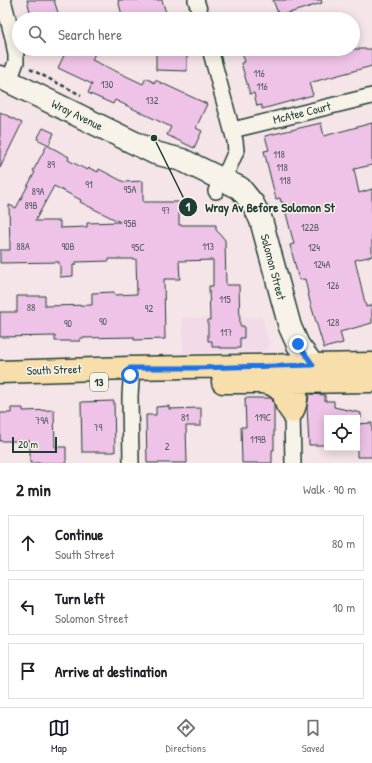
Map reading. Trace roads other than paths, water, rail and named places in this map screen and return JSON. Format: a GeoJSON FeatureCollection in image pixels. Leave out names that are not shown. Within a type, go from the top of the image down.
{"type":"FeatureCollection","features":[{"type":"Feature","properties":{"kind":"main road","name":"South Street"},"geometry":{"type":"LineString","coordinates":[[0,372],[130,375],[261,382],[272,384],[280,388],[283,392],[294,384],[372,364]]}},
{"type":"Feature","properties":{"kind":"main road","name":"South Street"},"geometry":{"type":"LineString","coordinates":[[0,384],[130,375],[196,368],[294,384],[372,381]]}},
{"type":"Feature","properties":{"kind":"main road"},"geometry":{"type":"LineString","coordinates":[[294,384],[295,371],[308,374],[372,373]]}},
{"type":"Feature","properties":{"kind":"street"},"geometry":{"type":"LineString","coordinates":[[3,0],[12,34]]}},
{"type":"Feature","properties":{"kind":"street"},"geometry":{"type":"LineString","coordinates":[[196,0],[200,12]]}},
{"type":"Feature","properties":{"kind":"street"},"geometry":{"type":"LineString","coordinates":[[4,79],[16,62],[16,56]]}},
{"type":"Feature","properties":{"kind":"street"},"geometry":{"type":"LineString","coordinates":[[212,56],[235,141],[236,151],[219,185]]}},
{"type":"Feature","properties":{"kind":"street","name":"Wray Avenue"},"geometry":{"type":"LineString","coordinates":[[4,79],[155,153],[182,160],[219,185]]}},
{"type":"Feature","properties":{"kind":"street","name":"McAtee Court"},"geometry":{"type":"LineString","coordinates":[[232,130],[372,96]]}},
{"type":"Feature","properties":{"kind":"street","name":"Solomon Street"},"geometry":{"type":"LineString","coordinates":[[219,185],[243,210],[255,236],[284,352],[294,384],[293,463]]}},
{"type":"Feature","properties":{"kind":"street"},"geometry":{"type":"LineString","coordinates":[[130,375],[131,463]]}},
{"type":"Feature","properties":{"kind":"place","name":"Wray Av Before Solomon St"},"geometry":{"type":"Point","coordinates":[154,138]}}]}
